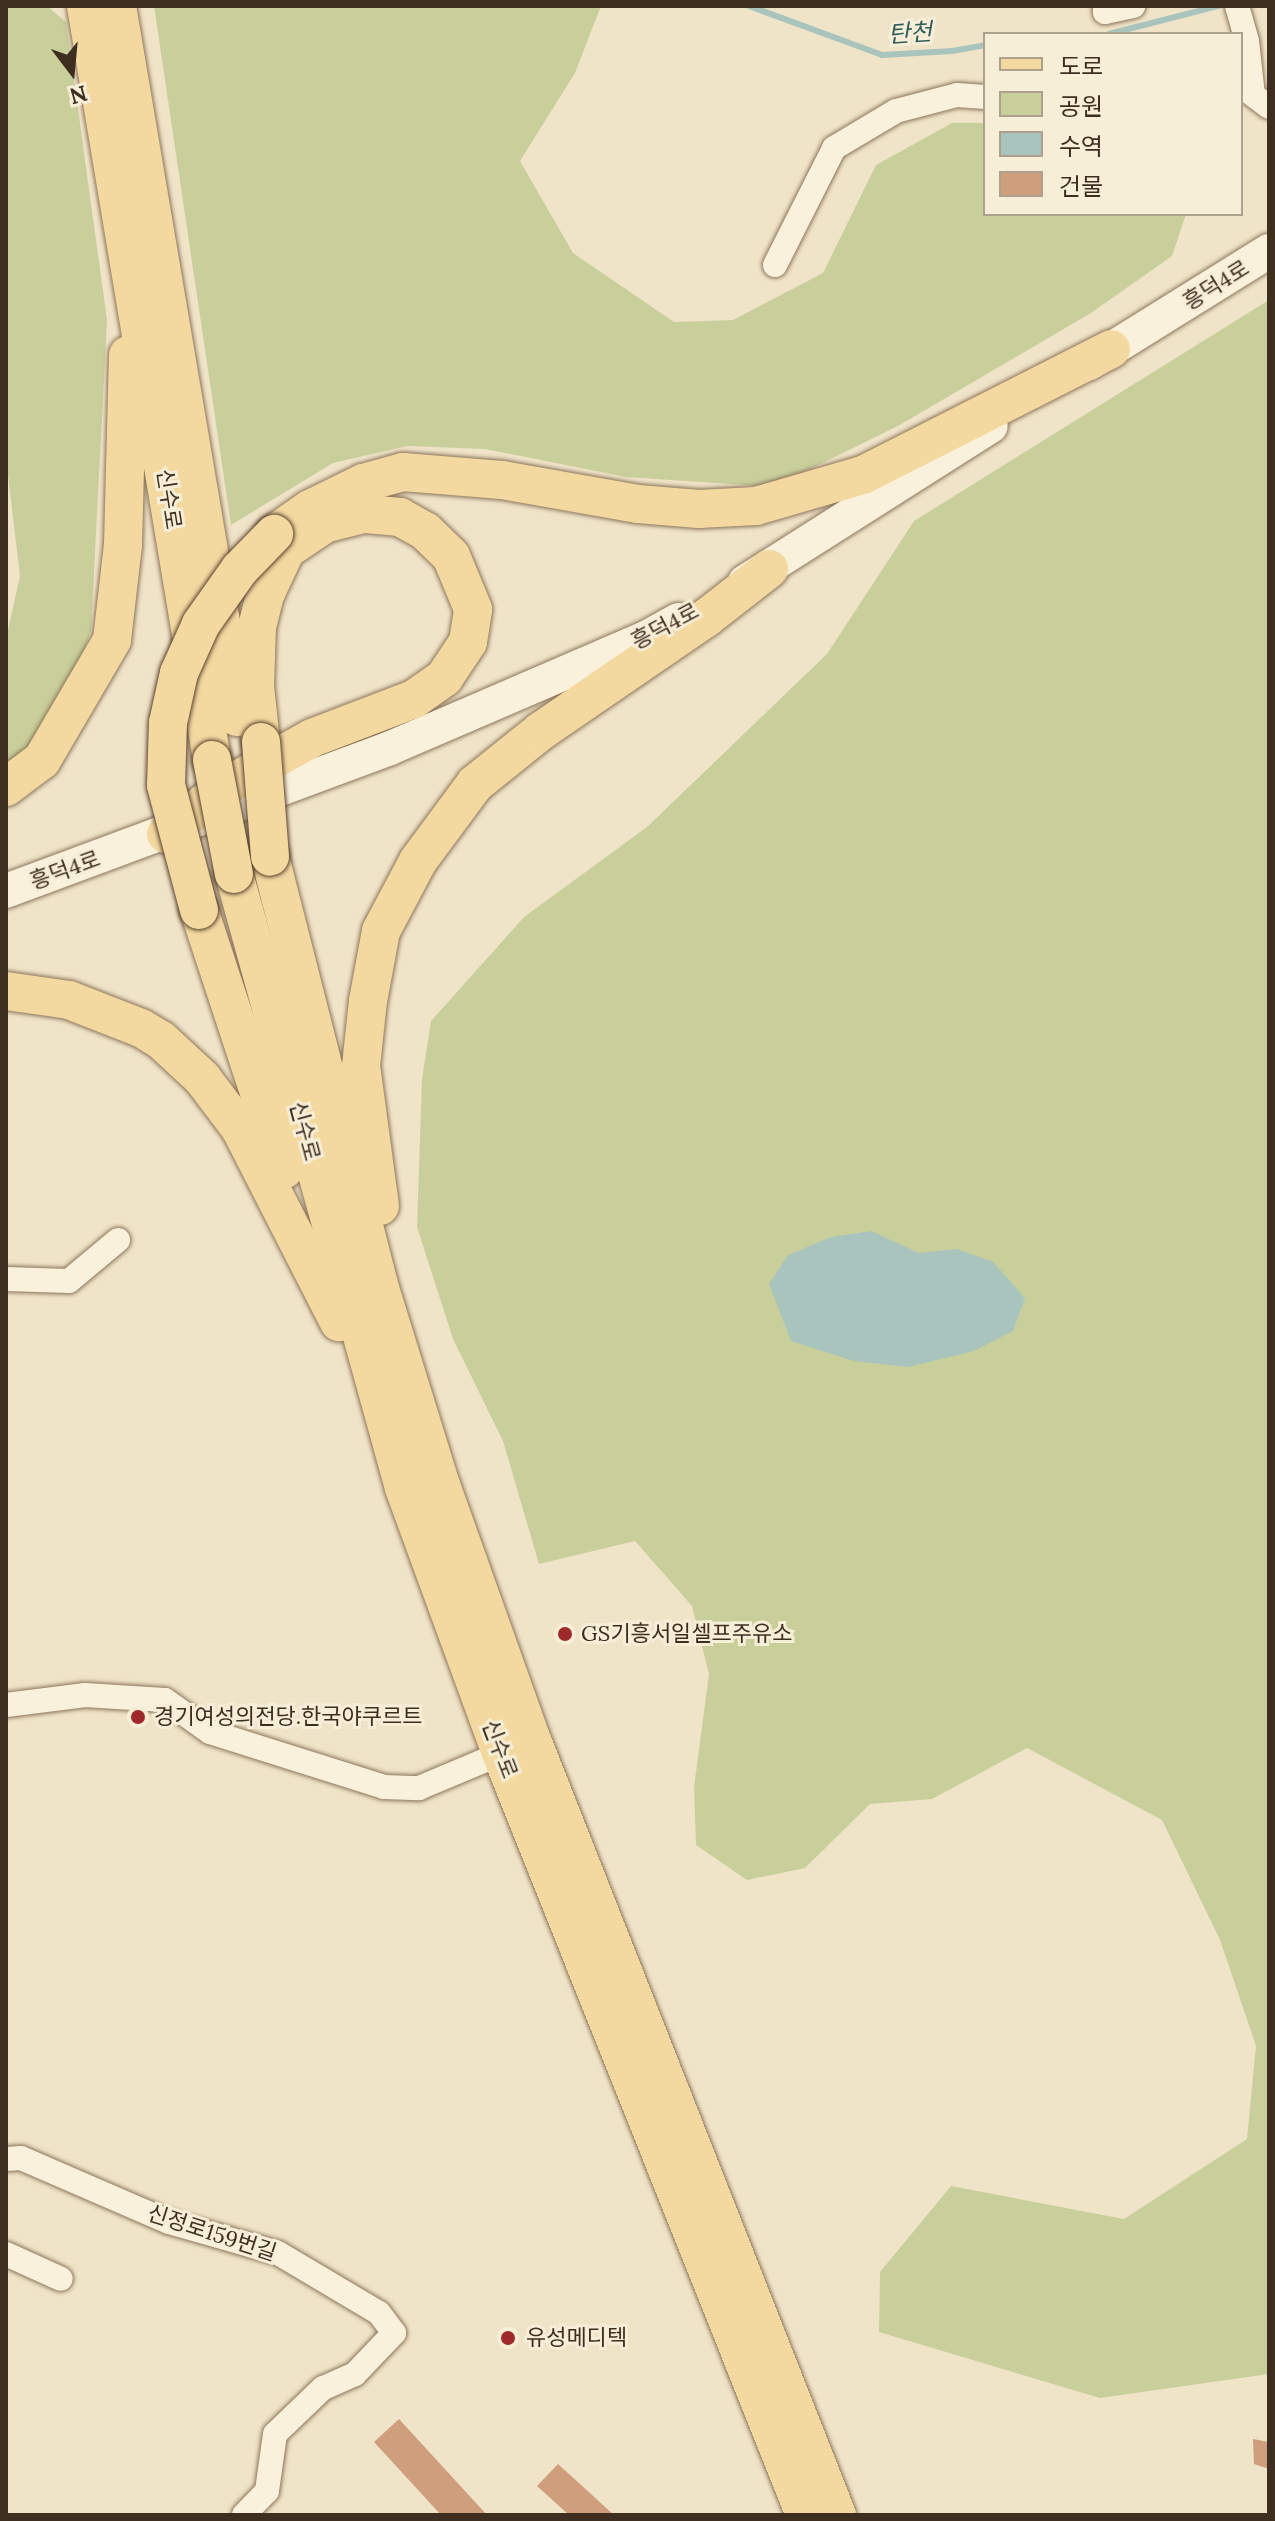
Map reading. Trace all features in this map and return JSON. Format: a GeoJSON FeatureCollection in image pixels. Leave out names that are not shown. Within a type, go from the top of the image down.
{"type":"FeatureCollection","features":[{"type":"Feature","properties":{"kind":"main road"},"geometry":{"type":"LineString","coordinates":[[86,6],[130,174]]}},
{"type":"Feature","properties":{"kind":"main road"},"geometry":{"type":"LineString","coordinates":[[117,6],[130,174]]}},
{"type":"Feature","properties":{"kind":"main road","name":"신수로"},"geometry":{"type":"LineString","coordinates":[[130,174],[131,272],[238,751],[270,857],[379,1285],[517,1747]]}},
{"type":"Feature","properties":{"kind":"main road","name":"신수로"},"geometry":{"type":"LineString","coordinates":[[130,174],[238,751],[234,874],[404,1488],[517,1747],[635,2042]]}},
{"type":"Feature","properties":{"kind":"main road"},"geometry":{"type":"LineString","coordinates":[[6,787],[42,760],[112,640],[123,545],[131,272]]}},
{"type":"Feature","properties":{"kind":"main road"},"geometry":{"type":"LineString","coordinates":[[404,1488],[332,1304],[257,1093],[199,910],[166,785],[168,723],[176,685],[201,624],[240,569],[274,534],[310,509],[363,483],[403,472],[502,480],[638,504],[699,509],[756,506],[863,475],[1111,349]]}},
{"type":"Feature","properties":{"kind":"main road"},"geometry":{"type":"LineString","coordinates":[[166,834],[223,788],[312,738],[414,699],[444,678],[468,642],[473,609],[451,556],[425,531],[400,517],[363,514],[326,523],[286,550],[265,595],[257,626],[255,686],[238,751]]}},
{"type":"Feature","properties":{"kind":"main road"},"geometry":{"type":"LineString","coordinates":[[379,1285],[380,1199],[361,1066],[381,931],[418,861],[475,784],[541,731],[706,618],[769,569]]}},
{"type":"Feature","properties":{"kind":"main road"},"geometry":{"type":"LineString","coordinates":[[6,991],[69,1000],[121,1019],[161,1040],[202,1078],[240,1128],[332,1304]]}},
{"type":"Feature","properties":{"kind":"main road"},"geometry":{"type":"LineString","coordinates":[[635,2042],[805,2515]]}},
{"type":"Feature","properties":{"kind":"main road"},"geometry":{"type":"LineString","coordinates":[[635,2042],[837,2515]]}},
{"type":"Feature","properties":{"kind":"street"},"geometry":{"type":"LineString","coordinates":[[1105,6],[1105,12],[1133,6]]}},
{"type":"Feature","properties":{"kind":"street"},"geometry":{"type":"LineString","coordinates":[[1237,6],[1242,32]]}},
{"type":"Feature","properties":{"kind":"street"},"geometry":{"type":"LineString","coordinates":[[1244,43],[1253,95],[1269,107]]}},
{"type":"Feature","properties":{"kind":"street"},"geometry":{"type":"LineString","coordinates":[[775,265],[834,148],[896,111],[957,95],[983,97]]}},
{"type":"Feature","properties":{"kind":"street","name":"흥덕4로"},"geometry":{"type":"LineString","coordinates":[[6,891],[388,749],[644,639],[769,569],[1269,251]]}},
{"type":"Feature","properties":{"kind":"street"},"geometry":{"type":"LineString","coordinates":[[6,1279],[69,1281],[118,1240]]}},
{"type":"Feature","properties":{"kind":"street"},"geometry":{"type":"LineString","coordinates":[[6,1705],[85,1695],[165,1700],[210,1732],[384,1787],[419,1788],[517,1747]]}},
{"type":"Feature","properties":{"kind":"street","name":"신정로159번길"},"geometry":{"type":"LineString","coordinates":[[6,2159],[21,2158],[169,2222],[278,2253],[379,2313],[394,2333],[355,2374],[323,2388],[275,2434],[267,2491],[244,2515]]}},
{"type":"Feature","properties":{"kind":"street"},"geometry":{"type":"LineString","coordinates":[[6,2254],[61,2279]]}},
{"type":"Feature","properties":{"kind":"green space"},"geometry":{"type":"Polygon","coordinates":[[[6,6],[47,6],[66,22],[107,320],[91,631],[61,714],[6,774],[6,639],[20,576],[6,459],[6,6]]]}},
{"type":"Feature","properties":{"kind":"green space"},"geometry":{"type":"Polygon","coordinates":[[[154,6],[601,6],[575,73],[520,161],[573,253],[674,322],[733,320],[823,273],[876,165],[952,123],[983,123],[983,216],[1185,216],[1172,256],[1091,313],[898,426],[774,487],[626,477],[485,449],[407,446],[333,463],[231,525],[154,6]]]}},
{"type":"Feature","properties":{"kind":"green space"},"geometry":{"type":"Polygon","coordinates":[[[1269,300],[1269,2374],[1100,2398],[879,2332],[880,2272],[951,2186],[1124,2219],[1247,2139],[1256,2046],[1220,1940],[1162,1820],[1027,1748],[932,1799],[870,1804],[805,1868],[747,1880],[696,1845],[694,1787],[709,1674],[692,1606],[635,1541],[539,1564],[503,1441],[453,1339],[417,1227],[422,1079],[431,1021],[524,917],[647,827],[827,654],[914,521],[1269,300]]]}},
{"type":"Feature","properties":{"kind":"water"},"geometry":{"type":"Polygon","coordinates":[[[871,1231],[919,1253],[957,1249],[993,1262],[1025,1298],[1013,1331],[974,1351],[908,1367],[854,1361],[791,1341],[769,1284],[788,1255],[831,1237],[871,1231]]]}},
{"type":"Feature","properties":{"kind":"building"},"geometry":{"type":"Polygon","coordinates":[[[399,2419],[487,2515],[441,2515],[374,2442],[399,2419]]]}},
{"type":"Feature","properties":{"kind":"building"},"geometry":{"type":"Polygon","coordinates":[[[1253,2439],[1269,2442],[1269,2469],[1254,2464],[1253,2439]]]}},
{"type":"Feature","properties":{"kind":"building"},"geometry":{"type":"Polygon","coordinates":[[[558,2464],[614,2515],[569,2515],[537,2486],[558,2464]]]}},
{"type":"Feature","properties":{"kind":"waterway","name":"탄천"},"geometry":{"type":"LineString","coordinates":[[749,6],[882,55],[952,51],[983,45]]}},
{"type":"Feature","properties":{"kind":"waterway","name":"탄천"},"geometry":{"type":"LineString","coordinates":[[1117,32],[1218,6]]}},
{"type":"Feature","properties":{"kind":"place","name":"GS기흥서일셀프주유소"},"geometry":{"type":"Point","coordinates":[565,1634]}},
{"type":"Feature","properties":{"kind":"place","name":"경기여성의전당.한국야쿠르트"},"geometry":{"type":"Point","coordinates":[138,1717]}},
{"type":"Feature","properties":{"kind":"place","name":"유성메디텍"},"geometry":{"type":"Point","coordinates":[508,2338]}}]}
